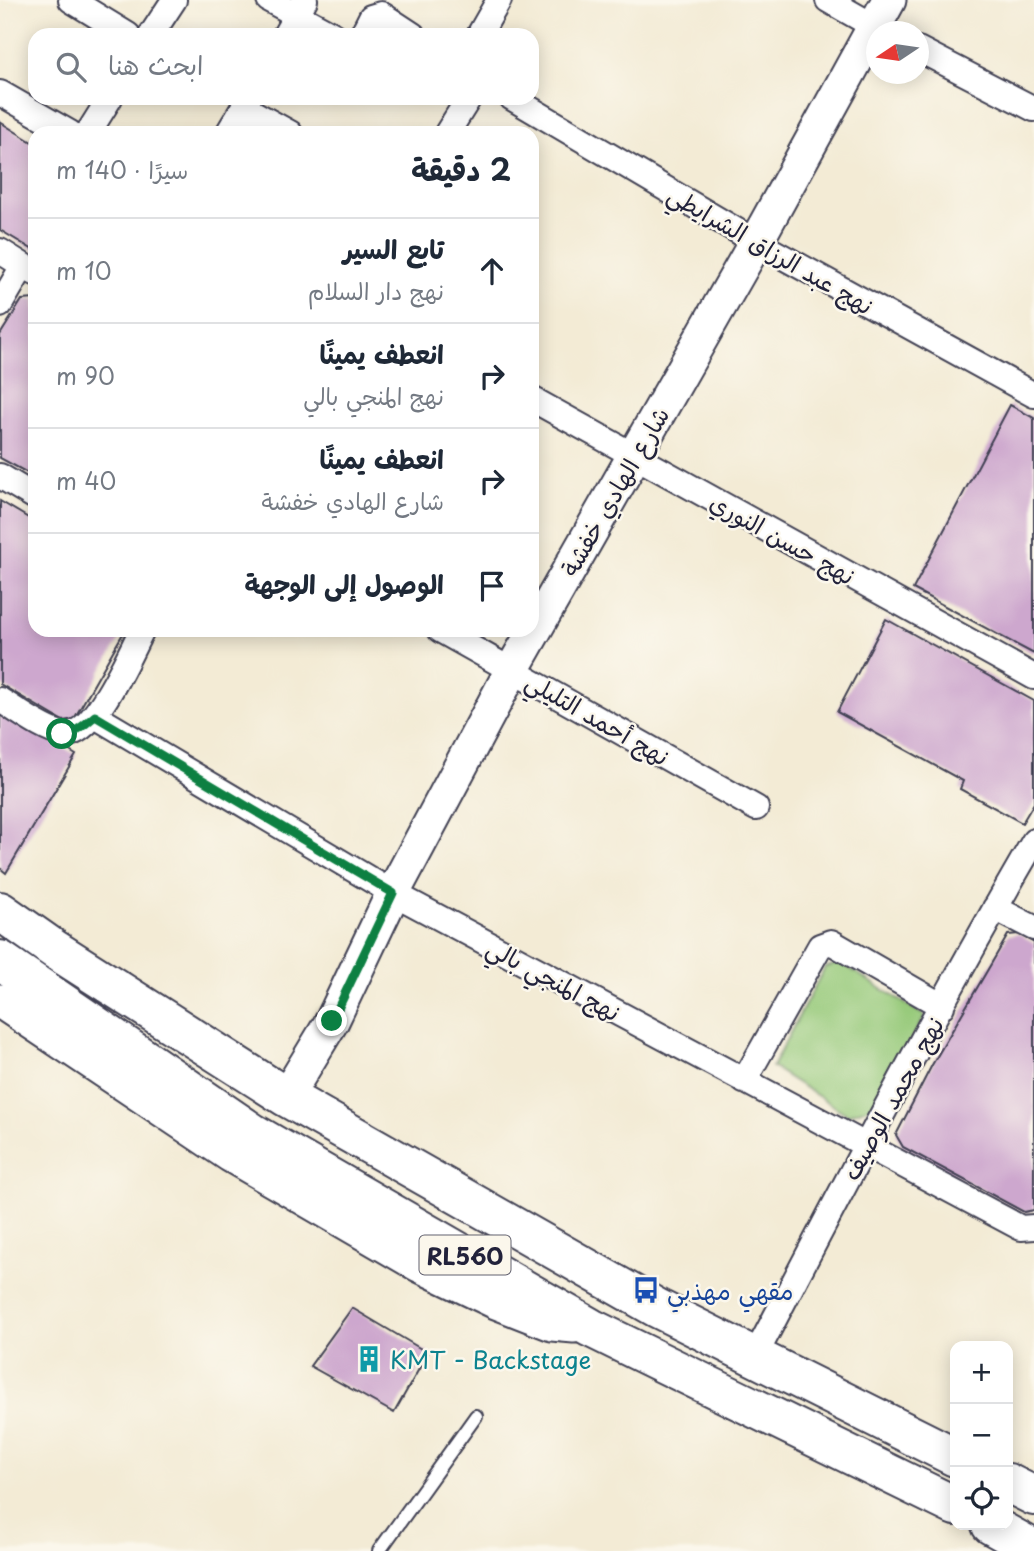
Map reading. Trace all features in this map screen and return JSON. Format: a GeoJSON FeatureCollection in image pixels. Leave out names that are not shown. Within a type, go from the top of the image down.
{"type":"FeatureCollection","features":[{"type":"Feature","properties":{"kind":"highway","name":"RL560"},"geometry":{"type":"LineString","coordinates":[[0,911],[54,949],[286,1097],[657,1308],[950,1455]]}},
{"type":"Feature","properties":{"kind":"highway","name":"RL560"},"geometry":{"type":"LineString","coordinates":[[0,960],[253,1133],[591,1328],[950,1504]]}},
{"type":"Feature","properties":{"kind":"highway"},"geometry":{"type":"LineString","coordinates":[[1013,1486],[1034,1496]]}},
{"type":"Feature","properties":{"kind":"highway"},"geometry":{"type":"LineString","coordinates":[[1000,1530],[1034,1549]]}},
{"type":"Feature","properties":{"kind":"street"},"geometry":{"type":"LineString","coordinates":[[71,0],[117,28]]}},
{"type":"Feature","properties":{"kind":"street"},"geometry":{"type":"LineString","coordinates":[[156,28],[174,0]]}},
{"type":"Feature","properties":{"kind":"street"},"geometry":{"type":"LineString","coordinates":[[269,0],[319,28]]}},
{"type":"Feature","properties":{"kind":"street"},"geometry":{"type":"LineString","coordinates":[[483,28],[499,0]]}},
{"type":"Feature","properties":{"kind":"street"},"geometry":{"type":"LineString","coordinates":[[828,0],[883,19]]}},
{"type":"Feature","properties":{"kind":"street"},"geometry":{"type":"LineString","coordinates":[[366,28],[371,17],[381,14],[402,28]]}},
{"type":"Feature","properties":{"kind":"street","name":"شارع الهادي خفشة"},"geometry":{"type":"LineString","coordinates":[[539,623],[883,19]]}},
{"type":"Feature","properties":{"kind":"street"},"geometry":{"type":"LineString","coordinates":[[929,54],[1034,109]]}},
{"type":"Feature","properties":{"kind":"street"},"geometry":{"type":"LineString","coordinates":[[0,93],[57,126]]}},
{"type":"Feature","properties":{"kind":"street"},"geometry":{"type":"LineString","coordinates":[[92,126],[106,105]]}},
{"type":"Feature","properties":{"kind":"street"},"geometry":{"type":"LineString","coordinates":[[232,126],[245,105]]}},
{"type":"Feature","properties":{"kind":"street"},"geometry":{"type":"LineString","coordinates":[[249,105],[280,126]]}},
{"type":"Feature","properties":{"kind":"street"},"geometry":{"type":"LineString","coordinates":[[449,126],[457,105]]}},
{"type":"Feature","properties":{"kind":"street","name":"نهج عبد الرزاق الشرايطي"},"geometry":{"type":"LineString","coordinates":[[524,105],[756,243],[1034,395]]}},
{"type":"Feature","properties":{"kind":"street"},"geometry":{"type":"LineString","coordinates":[[0,251],[28,269]]}},
{"type":"Feature","properties":{"kind":"street"},"geometry":{"type":"LineString","coordinates":[[0,305],[28,271]]}},
{"type":"Feature","properties":{"kind":"street","name":"نهج حسن النوري"},"geometry":{"type":"LineString","coordinates":[[539,402],[1034,677]]}},
{"type":"Feature","properties":{"kind":"street"},"geometry":{"type":"LineString","coordinates":[[0,476],[28,493]]}},
{"type":"Feature","properties":{"kind":"street"},"geometry":{"type":"LineString","coordinates":[[0,701],[62,734],[79,730],[95,716],[138,637]]}},
{"type":"Feature","properties":{"kind":"street","name":"نهج أحمد التليلي"},"geometry":{"type":"LineString","coordinates":[[453,637],[756,808]]}},
{"type":"Feature","properties":{"kind":"street","name":"شارع الهادي خفشة"},"geometry":{"type":"LineString","coordinates":[[286,1097],[332,1021],[393,893],[531,637]]}},
{"type":"Feature","properties":{"kind":"street","name":"نهج المنجي بالي"},"geometry":{"type":"LineString","coordinates":[[95,716],[393,893],[865,1147],[1028,1228]]}},
{"type":"Feature","properties":{"kind":"street","name":"نهج محمد الوصيف"},"geometry":{"type":"LineString","coordinates":[[754,1358],[865,1147],[1034,841]]}},
{"type":"Feature","properties":{"kind":"street"},"geometry":{"type":"LineString","coordinates":[[995,908],[1034,928]]}},
{"type":"Feature","properties":{"kind":"street"},"geometry":{"type":"LineString","coordinates":[[744,1081],[820,946],[825,943],[831,942],[942,1006]]}},
{"type":"Feature","properties":{"kind":"street"},"geometry":{"type":"LineString","coordinates":[[0,1001],[230,1155],[419,1265],[496,1302],[552,1324],[591,1328]]}},
{"type":"Feature","properties":{"kind":"lane"},"geometry":{"type":"LineString","coordinates":[[379,1551],[476,1416]]}},
{"type":"Feature","properties":{"kind":"green space"},"geometry":{"type":"Polygon","coordinates":[[[841,963],[925,1016],[872,1106],[848,1115],[772,1067],[825,967],[841,963]]]}},
{"type":"Feature","properties":{"kind":"building"},"geometry":{"type":"Polygon","coordinates":[[[0,122],[28,140],[28,247],[0,230],[0,122]]]}},
{"type":"Feature","properties":{"kind":"building"},"geometry":{"type":"Polygon","coordinates":[[[22,300],[28,300],[28,473],[0,458],[0,335],[22,300]]]}},
{"type":"Feature","properties":{"kind":"building"},"geometry":{"type":"Polygon","coordinates":[[[1010,405],[1034,418],[1034,654],[913,589],[1010,405]]]}},
{"type":"Feature","properties":{"kind":"building"},"geometry":{"type":"Polygon","coordinates":[[[0,501],[28,518],[28,637],[121,637],[74,719],[63,721],[0,684],[0,501]]]}},
{"type":"Feature","properties":{"kind":"building"},"geometry":{"type":"Polygon","coordinates":[[[886,619],[1034,701],[1034,803],[1022,823],[960,789],[963,781],[837,712],[886,619]]]}},
{"type":"Feature","properties":{"kind":"building"},"geometry":{"type":"Polygon","coordinates":[[[0,708],[76,755],[6,873],[0,868],[0,708]]]}},
{"type":"Feature","properties":{"kind":"building"},"geometry":{"type":"Polygon","coordinates":[[[1019,934],[1034,943],[1034,1210],[1024,1212],[903,1147],[896,1135],[932,1065],[1008,935],[1019,934]]]}},
{"type":"Feature","properties":{"kind":"building","name":"KMT - Backstage"},"geometry":{"type":"Polygon","coordinates":[[[352,1308],[428,1353],[394,1413],[310,1366],[352,1308]]]}},
{"type":"Feature","properties":{"kind":"place","name":"مقهي مهذبي"},"geometry":{"type":"Point","coordinates":[646,1290]}},
{"type":"Feature","properties":{"kind":"place","name":"KMT - Backstage"},"geometry":{"type":"Point","coordinates":[369,1359]}},
{"type":"Feature","properties":{"kind":"route"},"geometry":{"type":"LineString","coordinates":[[62,734],[79,730],[95,716],[393,893],[332,1021]]}}]}
